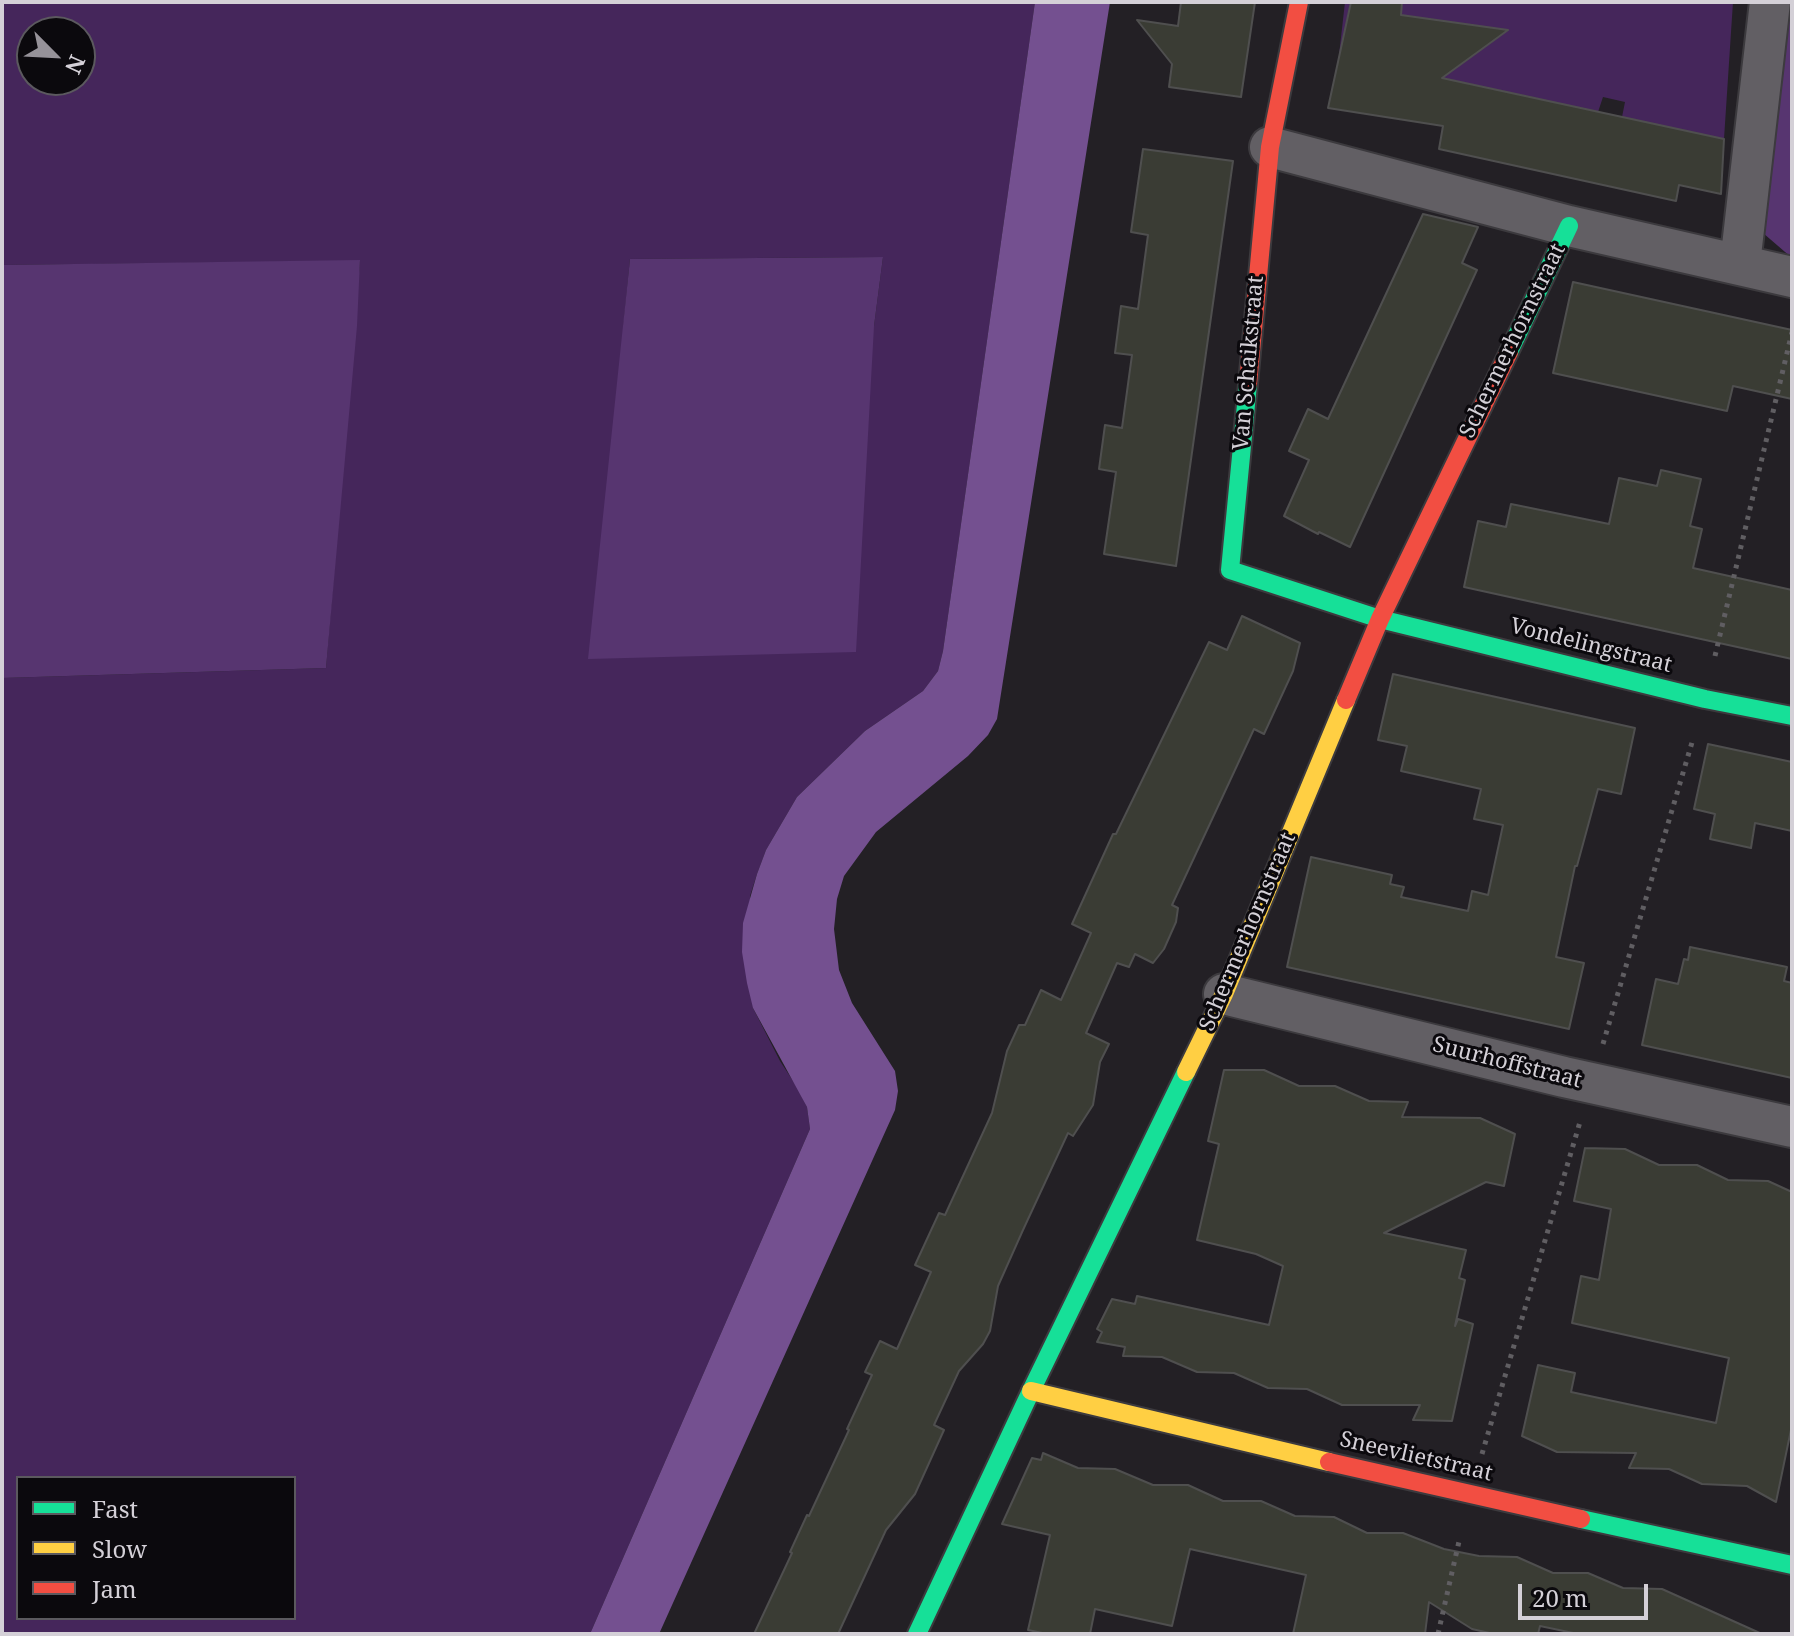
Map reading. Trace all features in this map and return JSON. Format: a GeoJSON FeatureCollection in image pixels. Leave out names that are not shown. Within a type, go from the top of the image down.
{"type":"FeatureCollection","features":[{"type":"Feature","properties":{"kind":"street","name":"Van Schaikstraat"},"geometry":{"type":"LineString","coordinates":[[1299,2],[1270,147],[1230,570],[1380,619]]}},
{"type":"Feature","properties":{"kind":"street"},"geometry":{"type":"LineString","coordinates":[[1740,264],[1770,2]]}},
{"type":"Feature","properties":{"kind":"street","name":"Schermerhornstraat"},"geometry":{"type":"LineString","coordinates":[[1270,147],[1569,226],[1792,277]]}},
{"type":"Feature","properties":{"kind":"street","name":"Schermerhornstraat"},"geometry":{"type":"LineString","coordinates":[[917,1634],[1224,994],[1380,619],[1569,226]]}},
{"type":"Feature","properties":{"kind":"street","name":"Vondelingstraat"},"geometry":{"type":"LineString","coordinates":[[1380,619],[1705,699],[1792,716]]}},
{"type":"Feature","properties":{"kind":"street","name":"Suurhoffstraat"},"geometry":{"type":"LineString","coordinates":[[1224,994],[1592,1083],[1792,1127]]}},
{"type":"Feature","properties":{"kind":"street","name":"Sneevlietstraat"},"geometry":{"type":"LineString","coordinates":[[1031,1391],[1470,1495],[1792,1565]]}},
{"type":"Feature","properties":{"kind":"path"},"geometry":{"type":"LineString","coordinates":[[1438,1634],[1470,1495],[1705,699],[1792,332]]}},
{"type":"Feature","properties":{"kind":"shaded area"},"geometry":{"type":"Polygon","coordinates":[[[2,2],[1035,2],[938,671],[923,691],[865,731],[797,797],[766,850],[757,874],[750,896],[753,1008],[799,1090],[807,1107],[810,1129],[590,1634],[2,1634],[2,678],[326,668],[360,261],[2,265],[2,2]],[[883,257],[630,259],[623,330],[874,326],[883,257]]]}},
{"type":"Feature","properties":{"kind":"shaded area"},"geometry":{"type":"Polygon","coordinates":[[[1035,2],[1110,2],[997,719],[988,735],[968,756],[876,832],[844,876],[837,899],[834,929],[839,970],[852,1003],[895,1071],[898,1091],[895,1110],[659,1634],[590,1634],[810,1129],[807,1107],[753,1008],[747,983],[742,952],[743,923],[757,874],[766,850],[797,797],[865,731],[923,691],[938,671],[1035,2]]]}},
{"type":"Feature","properties":{"kind":"shaded area"},"geometry":{"type":"Polygon","coordinates":[[[1345,2],[1733,2],[1724,139],[1622,117],[1625,102],[1603,97],[1598,112],[1339,55],[1345,2]]]}},
{"type":"Feature","properties":{"kind":"shaded area"},"geometry":{"type":"Polygon","coordinates":[[[1783,2],[1792,2],[1792,258],[1763,233],[1783,2]]]}},
{"type":"Feature","properties":{"kind":"shaded area"},"geometry":{"type":"Polygon","coordinates":[[[883,257],[874,326],[856,652],[588,659],[630,259],[883,257]]]}},
{"type":"Feature","properties":{"kind":"shaded area"},"geometry":{"type":"Polygon","coordinates":[[[360,260],[357,326],[326,668],[2,678],[2,265],[360,260]]]}},
{"type":"Feature","properties":{"kind":"building"},"geometry":{"type":"Polygon","coordinates":[[[1181,2],[1255,2],[1241,97],[1169,87],[1172,64],[1137,20],[1178,26],[1181,2]]]}},
{"type":"Feature","properties":{"kind":"building"},"geometry":{"type":"Polygon","coordinates":[[[1351,2],[1402,2],[1401,15],[1508,30],[1442,78],[1724,139],[1721,194],[1679,185],[1676,201],[1439,149],[1443,126],[1328,108],[1351,2]]]}},
{"type":"Feature","properties":{"kind":"building"},"geometry":{"type":"Polygon","coordinates":[[[1143,149],[1233,161],[1176,566],[1104,554],[1116,472],[1099,469],[1105,425],[1122,428],[1132,355],[1115,353],[1121,306],[1138,309],[1148,235],[1131,232],[1143,149]]]}},
{"type":"Feature","properties":{"kind":"building"},"geometry":{"type":"Polygon","coordinates":[[[1423,214],[1478,227],[1462,263],[1477,270],[1350,547],[1284,516],[1309,460],[1289,451],[1308,409],[1328,419],[1423,214]]]}},
{"type":"Feature","properties":{"kind":"building"},"geometry":{"type":"Polygon","coordinates":[[[1573,282],[1792,330],[1792,399],[1733,386],[1727,411],[1553,373],[1573,282]]]}},
{"type":"Feature","properties":{"kind":"building"},"geometry":{"type":"Polygon","coordinates":[[[1661,470],[1701,479],[1690,526],[1702,529],[1693,568],[1792,590],[1792,659],[1464,587],[1478,521],[1506,527],[1511,504],[1609,524],[1619,478],[1657,486],[1661,470]]]}},
{"type":"Feature","properties":{"kind":"building"},"geometry":{"type":"Polygon","coordinates":[[[1242,616],[1300,643],[1293,671],[1264,734],[1254,729],[1172,905],[1178,908],[1176,922],[1164,949],[1153,963],[1135,954],[1129,967],[1117,963],[1086,1033],[1109,1044],[1100,1062],[1093,1105],[1073,1136],[1068,1133],[1023,1230],[998,1286],[990,1331],[983,1344],[959,1371],[934,1425],[944,1430],[915,1494],[886,1530],[838,1634],[754,1634],[849,1430],[872,1375],[865,1372],[880,1341],[897,1349],[931,1272],[915,1265],[939,1213],[945,1215],[992,1113],[1007,1051],[1019,1025],[1025,1025],[1041,990],[1061,1000],[1091,933],[1072,924],[1113,834],[1116,834],[1209,642],[1227,650],[1242,616]]]}},
{"type":"Feature","properties":{"kind":"building"},"geometry":{"type":"Polygon","coordinates":[[[1393,674],[1635,728],[1621,794],[1598,789],[1575,866],[1556,957],[1584,963],[1569,1029],[1287,967],[1311,857],[1392,875],[1390,884],[1404,887],[1401,897],[1468,911],[1472,891],[1488,895],[1503,825],[1474,819],[1481,789],[1401,771],[1407,746],[1378,740],[1393,674]]]}},
{"type":"Feature","properties":{"kind":"building"},"geometry":{"type":"Polygon","coordinates":[[[1708,744],[1792,762],[1792,831],[1755,823],[1751,848],[1710,839],[1715,814],[1694,809],[1708,744]]]}},
{"type":"Feature","properties":{"kind":"building"},"geometry":{"type":"Polygon","coordinates":[[[1690,947],[1787,967],[1784,981],[1792,983],[1792,1078],[1642,1045],[1656,979],[1678,984],[1690,947]]]}},
{"type":"Feature","properties":{"kind":"building"},"geometry":{"type":"Polygon","coordinates":[[[1224,1070],[1264,1070],[1299,1086],[1335,1086],[1369,1101],[1408,1102],[1402,1117],[1480,1118],[1515,1134],[1504,1186],[1486,1182],[1384,1233],[1466,1250],[1459,1278],[1465,1280],[1455,1326],[1458,1319],[1473,1324],[1452,1421],[1413,1420],[1420,1405],[1342,1405],[1307,1389],[1268,1388],[1234,1373],[1197,1372],[1162,1357],[1123,1356],[1125,1347],[1097,1342],[1102,1332],[1097,1329],[1112,1299],[1135,1304],[1137,1296],[1269,1325],[1283,1266],[1256,1254],[1197,1240],[1219,1144],[1208,1141],[1224,1070]]]}},
{"type":"Feature","properties":{"kind":"building"},"geometry":{"type":"Polygon","coordinates":[[[1585,1148],[1625,1149],[1659,1165],[1697,1165],[1728,1180],[1768,1181],[1792,1192],[1792,1425],[1776,1502],[1747,1486],[1702,1484],[1669,1469],[1629,1468],[1636,1453],[1557,1452],[1522,1436],[1538,1365],[1575,1373],[1571,1392],[1716,1423],[1729,1358],[1572,1323],[1581,1276],[1599,1280],[1611,1209],[1574,1201],[1585,1148]]]}},
{"type":"Feature","properties":{"kind":"building"},"geometry":{"type":"Polygon","coordinates":[[[1043,1453],[1078,1468],[1115,1469],[1153,1485],[1188,1485],[1223,1501],[1261,1501],[1295,1516],[1334,1517],[1367,1533],[1403,1533],[1444,1549],[1479,1556],[1517,1557],[1553,1573],[1588,1573],[1623,1588],[1662,1589],[1762,1634],[1578,1634],[1540,1626],[1538,1634],[1494,1634],[1472,1629],[1429,1602],[1425,1634],[1293,1634],[1306,1575],[1190,1549],[1172,1626],[1095,1609],[1090,1634],[1047,1634],[1028,1630],[1050,1535],[1002,1524],[1032,1458],[1041,1460],[1043,1453]]]}},
{"type":"Feature","properties":{"kind":"traffic: fast"},"geometry":{"type":"LineString","coordinates":[[1509,352],[1569,226]]}},
{"type":"Feature","properties":{"kind":"traffic: fast"},"geometry":{"type":"LineString","coordinates":[[1248,384],[1230,570],[1380,619],[1705,699],[1792,716]]}},
{"type":"Feature","properties":{"kind":"traffic: fast"},"geometry":{"type":"LineString","coordinates":[[917,1634],[1186,1072]]}},
{"type":"Feature","properties":{"kind":"traffic: fast"},"geometry":{"type":"LineString","coordinates":[[1581,1519],[1792,1565]]}},
{"type":"Feature","properties":{"kind":"traffic: slow"},"geometry":{"type":"LineString","coordinates":[[1186,1072],[1224,994],[1346,700]]}},
{"type":"Feature","properties":{"kind":"traffic: slow"},"geometry":{"type":"LineString","coordinates":[[1031,1391],[1329,1462]]}},
{"type":"Feature","properties":{"kind":"traffic: jam"},"geometry":{"type":"LineString","coordinates":[[1248,384],[1270,147],[1299,2]]}},
{"type":"Feature","properties":{"kind":"traffic: jam"},"geometry":{"type":"LineString","coordinates":[[1346,700],[1380,619],[1509,352]]}},
{"type":"Feature","properties":{"kind":"traffic: jam"},"geometry":{"type":"LineString","coordinates":[[1329,1462],[1581,1519]]}}]}
